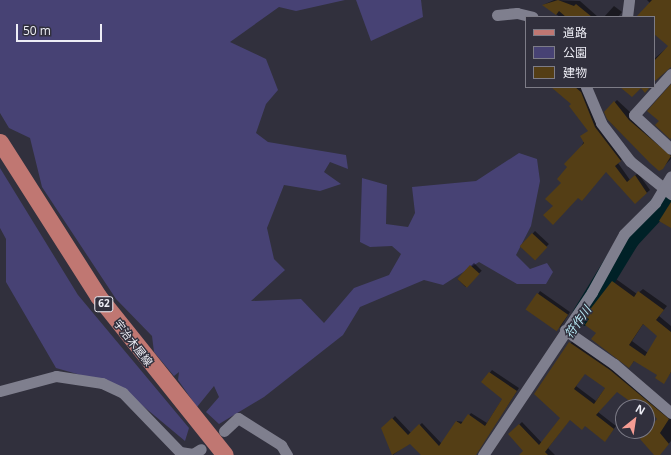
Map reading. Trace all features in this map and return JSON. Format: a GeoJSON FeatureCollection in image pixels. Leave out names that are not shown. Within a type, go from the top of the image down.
{"type":"FeatureCollection","features":[{"type":"Feature","properties":{"kind":"main road","name":"宇治木屋線"},"geometry":{"type":"LineString","coordinates":[[0,142],[98,296],[225,455]]}},
{"type":"Feature","properties":{"kind":"street"},"geometry":{"type":"LineString","coordinates":[[627,16],[628,0]]}},
{"type":"Feature","properties":{"kind":"street"},"geometry":{"type":"LineString","coordinates":[[497,15],[517,13],[529,16]]}},
{"type":"Feature","properties":{"kind":"street"},"geometry":{"type":"LineString","coordinates":[[671,74],[634,115],[671,149]]}},
{"type":"Feature","properties":{"kind":"street"},"geometry":{"type":"LineString","coordinates":[[586,88],[601,123],[630,161],[665,191]]}},
{"type":"Feature","properties":{"kind":"street"},"geometry":{"type":"LineString","coordinates":[[483,455],[603,275],[624,234],[643,217],[665,191],[671,176]]}},
{"type":"Feature","properties":{"kind":"street"},"geometry":{"type":"LineString","coordinates":[[566,331],[584,342],[671,413]]}},
{"type":"Feature","properties":{"kind":"street"},"geometry":{"type":"LineString","coordinates":[[0,391],[56,376],[102,383],[123,393],[180,452],[193,454],[201,449]]}},
{"type":"Feature","properties":{"kind":"street"},"geometry":{"type":"LineString","coordinates":[[224,431],[238,418],[281,445],[287,455]]}},
{"type":"Feature","properties":{"kind":"green space"},"geometry":{"type":"Polygon","coordinates":[[[0,0],[345,0],[296,11],[279,7],[230,42],[266,59],[278,90],[266,104],[256,133],[268,142],[346,155],[348,169],[330,162],[324,172],[341,184],[320,191],[284,185],[267,228],[274,259],[285,270],[251,301],[301,299],[324,323],[354,288],[389,275],[401,254],[392,246],[370,247],[360,242],[362,178],[387,185],[386,224],[408,227],[415,213],[412,187],[476,181],[519,153],[537,159],[540,181],[531,226],[516,255],[530,269],[547,263],[553,272],[546,284],[517,284],[479,262],[443,285],[424,280],[360,307],[343,335],[264,397],[219,424],[206,412],[219,397],[214,386],[197,407],[178,380],[179,372],[174,376],[154,352],[152,336],[116,299],[42,187],[30,138],[9,128],[0,113],[0,0]]]}},
{"type":"Feature","properties":{"kind":"green space"},"geometry":{"type":"Polygon","coordinates":[[[356,0],[421,0],[423,17],[371,41],[356,0]]]}},
{"type":"Feature","properties":{"kind":"green space"},"geometry":{"type":"Polygon","coordinates":[[[0,168],[78,295],[189,428],[185,441],[119,386],[56,368],[6,282],[6,239],[0,228],[0,168]]]}},
{"type":"Feature","properties":{"kind":"building"},"geometry":{"type":"Polygon","coordinates":[[[558,0],[574,6],[576,4],[591,16],[565,16],[559,11],[556,15],[542,5],[558,0]]]}},
{"type":"Feature","properties":{"kind":"building"},"geometry":{"type":"Polygon","coordinates":[[[652,0],[671,0],[671,67],[655,81],[655,60],[668,46],[655,35],[655,16],[637,16],[652,0]]]}},
{"type":"Feature","properties":{"kind":"building"},"geometry":{"type":"Polygon","coordinates":[[[671,84],[670,139],[655,125],[659,121],[647,111],[671,84]]]}},
{"type":"Feature","properties":{"kind":"building"},"geometry":{"type":"Polygon","coordinates":[[[552,88],[576,88],[581,92],[595,127],[621,161],[615,166],[627,182],[635,175],[647,193],[635,204],[606,172],[582,201],[578,198],[553,225],[543,215],[553,206],[545,199],[561,183],[557,179],[567,167],[564,164],[584,143],[580,136],[588,131],[569,106],[571,104],[552,88]]]}},
{"type":"Feature","properties":{"kind":"building"},"geometry":{"type":"Polygon","coordinates":[[[621,88],[641,88],[632,97],[621,88]]]}},
{"type":"Feature","properties":{"kind":"building"},"geometry":{"type":"Polygon","coordinates":[[[641,88],[649,88],[645,93],[641,88]]]}},
{"type":"Feature","properties":{"kind":"building"},"geometry":{"type":"Polygon","coordinates":[[[614,101],[629,120],[671,156],[663,169],[659,171],[650,163],[607,119],[604,112],[614,101]]]}},
{"type":"Feature","properties":{"kind":"building"},"geometry":{"type":"Polygon","coordinates":[[[671,202],[671,228],[659,221],[671,202]]]}},
{"type":"Feature","properties":{"kind":"building"},"geometry":{"type":"Polygon","coordinates":[[[532,233],[547,247],[535,260],[520,246],[532,233]]]}},
{"type":"Feature","properties":{"kind":"building"},"geometry":{"type":"Polygon","coordinates":[[[470,265],[480,274],[467,288],[457,279],[470,265]]]}},
{"type":"Feature","properties":{"kind":"building"},"geometry":{"type":"Polygon","coordinates":[[[612,281],[634,297],[638,291],[664,310],[656,320],[671,332],[671,372],[664,384],[655,378],[657,375],[634,361],[629,368],[591,339],[596,333],[585,325],[589,319],[585,316],[612,281]],[[643,324],[629,345],[645,356],[657,336],[643,324]]]}},
{"type":"Feature","properties":{"kind":"building"},"geometry":{"type":"Polygon","coordinates":[[[537,293],[568,315],[557,331],[526,309],[537,293]]]}},
{"type":"Feature","properties":{"kind":"building"},"geometry":{"type":"Polygon","coordinates":[[[569,342],[610,370],[645,399],[627,399],[617,392],[596,415],[614,429],[605,442],[585,426],[582,430],[570,420],[545,452],[548,455],[519,455],[523,451],[508,434],[519,424],[539,445],[560,418],[534,394],[569,342]],[[585,374],[574,389],[594,404],[605,388],[585,374]]]}},
{"type":"Feature","properties":{"kind":"building"},"geometry":{"type":"Polygon","coordinates":[[[489,372],[517,391],[476,455],[421,455],[410,444],[392,455],[381,428],[392,418],[408,435],[419,424],[439,446],[456,421],[461,424],[468,414],[485,426],[502,399],[481,382],[489,372]]]}},
{"type":"Feature","properties":{"kind":"building"},"geometry":{"type":"Polygon","coordinates":[[[655,407],[669,419],[660,433],[669,444],[660,455],[654,455],[640,439],[655,439],[655,421],[657,419],[655,417],[655,407]]]}},
{"type":"Feature","properties":{"kind":"waterway","name":"符作川"},"geometry":{"type":"LineString","coordinates":[[582,315],[629,238],[671,193]]}}]}
